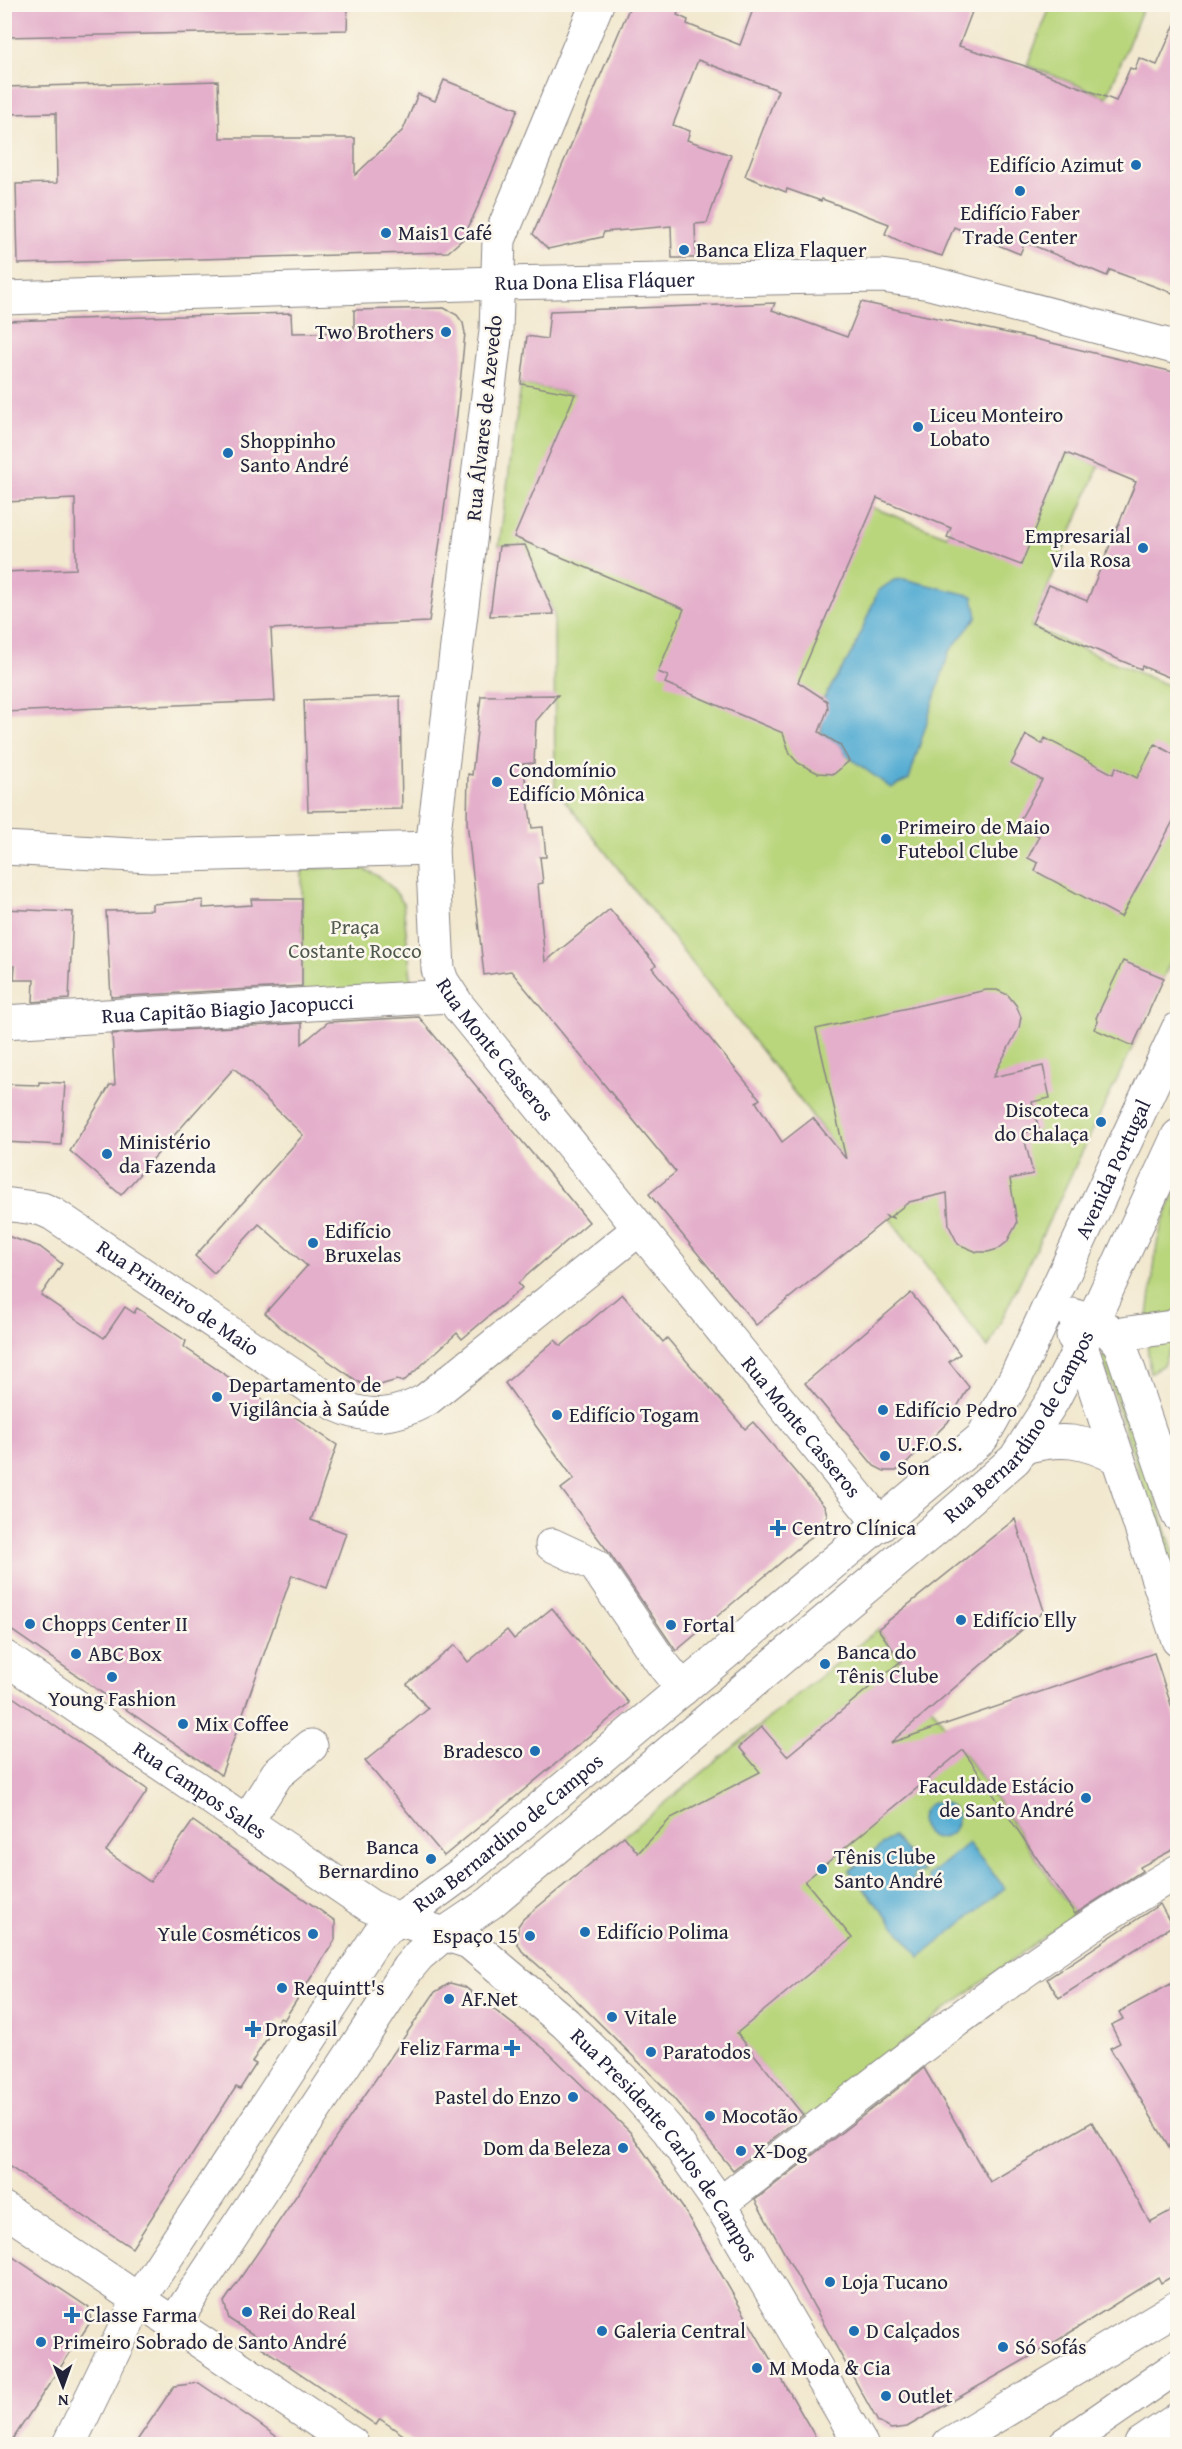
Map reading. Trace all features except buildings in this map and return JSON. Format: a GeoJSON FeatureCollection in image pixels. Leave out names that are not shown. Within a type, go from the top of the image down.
{"type":"FeatureCollection","features":[{"type":"Feature","properties":{"kind":"main road","name":"Rua Álvares de Azevedo"},"geometry":{"type":"LineString","coordinates":[[432,848],[496,331],[498,248],[501,233],[597,4]]}},
{"type":"Feature","properties":{"kind":"main road","name":"Rua Dona Elisa Fláquer"},"geometry":{"type":"LineString","coordinates":[[4,298],[498,282],[897,277],[939,285],[1178,348]]}},
{"type":"Feature","properties":{"kind":"main road"},"geometry":{"type":"LineString","coordinates":[[4,848],[170,856],[432,848]]}},
{"type":"Feature","properties":{"kind":"main road","name":"Rua Monte Casseros"},"geometry":{"type":"LineString","coordinates":[[432,848],[436,954],[442,981],[450,996],[881,1525]]}},
{"type":"Feature","properties":{"kind":"main road","name":"Rua Capitão Biagio Jacopucci"},"geometry":{"type":"LineString","coordinates":[[4,1022],[450,996]]}},
{"type":"Feature","properties":{"kind":"main road","name":"Avenida Portugal"},"geometry":{"type":"LineString","coordinates":[[1048,1307],[1178,1029]]}},
{"type":"Feature","properties":{"kind":"main road"},"geometry":{"type":"LineString","coordinates":[[1178,1136],[1096,1334],[1118,1458],[1178,1640]]}},
{"type":"Feature","properties":{"kind":"main road","name":"Rua Primeiro de Maio"},"geometry":{"type":"LineString","coordinates":[[4,1204],[42,1209],[53,1214],[337,1405],[368,1416],[386,1416],[402,1412],[426,1400],[639,1228]]}},
{"type":"Feature","properties":{"kind":"main road"},"geometry":{"type":"LineString","coordinates":[[1048,1307],[1096,1334],[1120,1344],[1178,1515]]}},
{"type":"Feature","properties":{"kind":"main road","name":"Rua Bernardino de Campos"},"geometry":{"type":"LineString","coordinates":[[69,2445],[138,2299],[379,1935],[464,1872],[881,1525],[982,1438],[1016,1377],[1048,1307]]}},
{"type":"Feature","properties":{"kind":"main road"},"geometry":{"type":"LineString","coordinates":[[1096,1334],[1172,1327],[1178,1324]]}},
{"type":"Feature","properties":{"kind":"main road","name":"Rua Bernardino de Campos"},"geometry":{"type":"LineString","coordinates":[[174,2323],[418,1956],[444,1934],[499,1895],[1004,1470],[1024,1447],[1096,1334]]}},
{"type":"Feature","properties":{"kind":"main road"},"geometry":{"type":"LineString","coordinates":[[1024,1447],[1044,1442],[1076,1441],[1118,1458]]}},
{"type":"Feature","properties":{"kind":"main road"},"geometry":{"type":"LineString","coordinates":[[552,1545],[596,1565],[661,1662],[683,1689]]}},
{"type":"Feature","properties":{"kind":"main road","name":"Rua Campos Sales"},"geometry":{"type":"LineString","coordinates":[[4,1657],[370,1906],[398,1919]]}},
{"type":"Feature","properties":{"kind":"main road"},"geometry":{"type":"LineString","coordinates":[[246,1822],[278,1774],[311,1746]]}},
{"type":"Feature","properties":{"kind":"main road"},"geometry":{"type":"LineString","coordinates":[[720,2204],[950,2024],[1123,1903],[1178,1871]]}},
{"type":"Feature","properties":{"kind":"main road","name":"Rua Presidente Carlos de Campos"},"geometry":{"type":"LineString","coordinates":[[398,1919],[468,1942],[583,2039],[649,2107],[720,2204],[861,2445]]}},
{"type":"Feature","properties":{"kind":"main road"},"geometry":{"type":"LineString","coordinates":[[4,2209],[352,2445]]}},
{"type":"Feature","properties":{"kind":"main road"},"geometry":{"type":"LineString","coordinates":[[949,2445],[1178,2307]]}},
{"type":"Feature","properties":{"kind":"main road"},"geometry":{"type":"LineString","coordinates":[[1065,2445],[1178,2366]]}},
{"type":"Feature","properties":{"kind":"main road"},"geometry":{"type":"LineString","coordinates":[[1141,2445],[1178,2419]]}},
{"type":"Feature","properties":{"kind":"green space"},"geometry":{"type":"Polygon","coordinates":[[[1051,5],[1144,5],[1107,97],[1027,65],[1051,5]]]}},
{"type":"Feature","properties":{"kind":"green space","name":"Primeiro de Maio Futebol Clube"},"geometry":{"type":"Polygon","coordinates":[[[521,384],[579,395],[947,536],[973,475],[1045,504],[1066,453],[1099,466],[1031,627],[1177,689],[1177,947],[1133,1046],[988,1348],[814,1118],[555,788],[554,614],[525,546],[499,546],[521,384]]]}},
{"type":"Feature","properties":{"kind":"green space","name":"Praça Costante Rocco"},"geometry":{"type":"Polygon","coordinates":[[[356,867],[371,872],[383,880],[403,903],[412,986],[302,998],[302,869],[356,867]]]}},
{"type":"Feature","properties":{"kind":"green space"},"geometry":{"type":"Polygon","coordinates":[[[1177,1187],[1177,1345],[1169,1350],[1163,1365],[1150,1373],[1147,1343],[1148,1316],[1157,1244],[1162,1224],[1177,1187]]]}},
{"type":"Feature","properties":{"kind":"green space"},"geometry":{"type":"Polygon","coordinates":[[[1102,1356],[1106,1356],[1110,1361],[1177,1563],[1177,1593],[1102,1356]]]}},
{"type":"Feature","properties":{"kind":"green space","name":"Tênis Clube Santo André"},"geometry":{"type":"Polygon","coordinates":[[[878,1629],[1075,1914],[940,2013],[807,2120],[594,1861],[878,1629]]]}},
{"type":"Feature","properties":{"kind":"water"},"geometry":{"type":"Polygon","coordinates":[[[904,579],[973,596],[977,617],[949,652],[909,779],[891,788],[846,755],[840,745],[822,734],[821,729],[826,712],[824,698],[854,649],[878,591],[894,580],[904,579]]]}},
{"type":"Feature","properties":{"kind":"water"},"geometry":{"type":"Polygon","coordinates":[[[939,1802],[952,1807],[957,1820],[952,1833],[939,1838],[926,1833],[921,1820],[926,1807],[939,1802]]]}},
{"type":"Feature","properties":{"kind":"water"},"geometry":{"type":"Polygon","coordinates":[[[893,1836],[924,1873],[916,1873],[913,1877],[913,1886],[917,1889],[926,1888],[930,1880],[928,1876],[968,1843],[1005,1888],[920,1957],[849,1871],[893,1836]]]}},
{"type":"Feature","properties":{"kind":"place","name":"Edifício Azimut"},"geometry":{"type":"Point","coordinates":[1136,165]}},
{"type":"Feature","properties":{"kind":"place","name":"Edifício Faber Trade Center"},"geometry":{"type":"Point","coordinates":[1020,191]}},
{"type":"Feature","properties":{"kind":"place","name":"Mais1 Café"},"geometry":{"type":"Point","coordinates":[386,233]}},
{"type":"Feature","properties":{"kind":"place","name":"Banca Eliza Flaquer"},"geometry":{"type":"Point","coordinates":[684,250]}},
{"type":"Feature","properties":{"kind":"place","name":"Two Brothers"},"geometry":{"type":"Point","coordinates":[446,332]}},
{"type":"Feature","properties":{"kind":"place","name":"Liceu Monteiro Lobato"},"geometry":{"type":"Point","coordinates":[918,427]}},
{"type":"Feature","properties":{"kind":"place","name":"Shoppinho Santo André"},"geometry":{"type":"Point","coordinates":[228,453]}},
{"type":"Feature","properties":{"kind":"place","name":"Empresarial Vila Rosa"},"geometry":{"type":"Point","coordinates":[1143,548]}},
{"type":"Feature","properties":{"kind":"place","name":"Condomínio Edifício Mônica"},"geometry":{"type":"Point","coordinates":[497,782]}},
{"type":"Feature","properties":{"kind":"place","name":"Primeiro de Maio Futebol Clube"},"geometry":{"type":"Point","coordinates":[886,839]}},
{"type":"Feature","properties":{"kind":"place","name":"Discoteca do Chalaça"},"geometry":{"type":"Point","coordinates":[1101,1122]}},
{"type":"Feature","properties":{"kind":"place","name":"Ministério da Fazenda"},"geometry":{"type":"Point","coordinates":[107,1154]}},
{"type":"Feature","properties":{"kind":"place","name":"Edifício Bruxelas"},"geometry":{"type":"Point","coordinates":[313,1243]}},
{"type":"Feature","properties":{"kind":"place","name":"Departamento de Vigilância à Saúde"},"geometry":{"type":"Point","coordinates":[217,1397]}},
{"type":"Feature","properties":{"kind":"place","name":"Edifício Pedro"},"geometry":{"type":"Point","coordinates":[883,1410]}},
{"type":"Feature","properties":{"kind":"place","name":"Edifício Togam"},"geometry":{"type":"Point","coordinates":[557,1415]}},
{"type":"Feature","properties":{"kind":"place","name":"U.F.O.S. Son"},"geometry":{"type":"Point","coordinates":[885,1456]}},
{"type":"Feature","properties":{"kind":"place","name":"Centro Clínica"},"geometry":{"type":"Point","coordinates":[778,1528]}},
{"type":"Feature","properties":{"kind":"place","name":"Edifício Elly"},"geometry":{"type":"Point","coordinates":[961,1620]}},
{"type":"Feature","properties":{"kind":"place","name":"Chopps Center II"},"geometry":{"type":"Point","coordinates":[30,1624]}},
{"type":"Feature","properties":{"kind":"place","name":"Fortal"},"geometry":{"type":"Point","coordinates":[671,1625]}},
{"type":"Feature","properties":{"kind":"place","name":"ABC Box"},"geometry":{"type":"Point","coordinates":[76,1654]}},
{"type":"Feature","properties":{"kind":"place","name":"Banca do Tênis Clube"},"geometry":{"type":"Point","coordinates":[825,1664]}},
{"type":"Feature","properties":{"kind":"place","name":"Young Fashion"},"geometry":{"type":"Point","coordinates":[112,1677]}},
{"type":"Feature","properties":{"kind":"place","name":"Mix Coffee"},"geometry":{"type":"Point","coordinates":[183,1724]}},
{"type":"Feature","properties":{"kind":"place","name":"Bradesco"},"geometry":{"type":"Point","coordinates":[535,1751]}},
{"type":"Feature","properties":{"kind":"place","name":"Faculdade Estácio de Santo André"},"geometry":{"type":"Point","coordinates":[1086,1798]}},
{"type":"Feature","properties":{"kind":"place","name":"Banca Bernardino"},"geometry":{"type":"Point","coordinates":[431,1859]}},
{"type":"Feature","properties":{"kind":"place","name":"Tênis Clube Santo André"},"geometry":{"type":"Point","coordinates":[822,1869]}},
{"type":"Feature","properties":{"kind":"place","name":"Edifício Polima"},"geometry":{"type":"Point","coordinates":[585,1932]}},
{"type":"Feature","properties":{"kind":"place","name":"Yule Cosméticos"},"geometry":{"type":"Point","coordinates":[313,1934]}},
{"type":"Feature","properties":{"kind":"place","name":"Espaço 15"},"geometry":{"type":"Point","coordinates":[530,1936]}},
{"type":"Feature","properties":{"kind":"place","name":"Requintt's"},"geometry":{"type":"Point","coordinates":[282,1988]}},
{"type":"Feature","properties":{"kind":"place","name":"AF.Net"},"geometry":{"type":"Point","coordinates":[449,1999]}},
{"type":"Feature","properties":{"kind":"place","name":"Vitale"},"geometry":{"type":"Point","coordinates":[612,2017]}},
{"type":"Feature","properties":{"kind":"place","name":"Drogasil"},"geometry":{"type":"Point","coordinates":[253,2029]}},
{"type":"Feature","properties":{"kind":"place","name":"Feliz Farma"},"geometry":{"type":"Point","coordinates":[512,2048]}},
{"type":"Feature","properties":{"kind":"place","name":"Paratodos"},"geometry":{"type":"Point","coordinates":[651,2052]}},
{"type":"Feature","properties":{"kind":"place","name":"Pastel do Enzo"},"geometry":{"type":"Point","coordinates":[573,2097]}},
{"type":"Feature","properties":{"kind":"place","name":"Mocotão"},"geometry":{"type":"Point","coordinates":[710,2116]}},
{"type":"Feature","properties":{"kind":"place","name":"Dom da Beleza"},"geometry":{"type":"Point","coordinates":[623,2148]}},
{"type":"Feature","properties":{"kind":"place","name":"X-Dog"},"geometry":{"type":"Point","coordinates":[741,2151]}},
{"type":"Feature","properties":{"kind":"place","name":"Loja Tucano"},"geometry":{"type":"Point","coordinates":[830,2282]}},
{"type":"Feature","properties":{"kind":"place","name":"Rei do Real"},"geometry":{"type":"Point","coordinates":[247,2312]}},
{"type":"Feature","properties":{"kind":"place","name":"Classe Farma"},"geometry":{"type":"Point","coordinates":[72,2315]}},
{"type":"Feature","properties":{"kind":"place","name":"Galeria Central"},"geometry":{"type":"Point","coordinates":[602,2331]}},
{"type":"Feature","properties":{"kind":"place","name":"D Calçados"},"geometry":{"type":"Point","coordinates":[854,2331]}},
{"type":"Feature","properties":{"kind":"place","name":"Primeiro Sobrado de Santo André"},"geometry":{"type":"Point","coordinates":[41,2342]}},
{"type":"Feature","properties":{"kind":"place","name":"Só Sofás"},"geometry":{"type":"Point","coordinates":[1003,2347]}},
{"type":"Feature","properties":{"kind":"place","name":"M Moda & Cia"},"geometry":{"type":"Point","coordinates":[757,2368]}},
{"type":"Feature","properties":{"kind":"place","name":"Outlet"},"geometry":{"type":"Point","coordinates":[886,2396]}}]}
